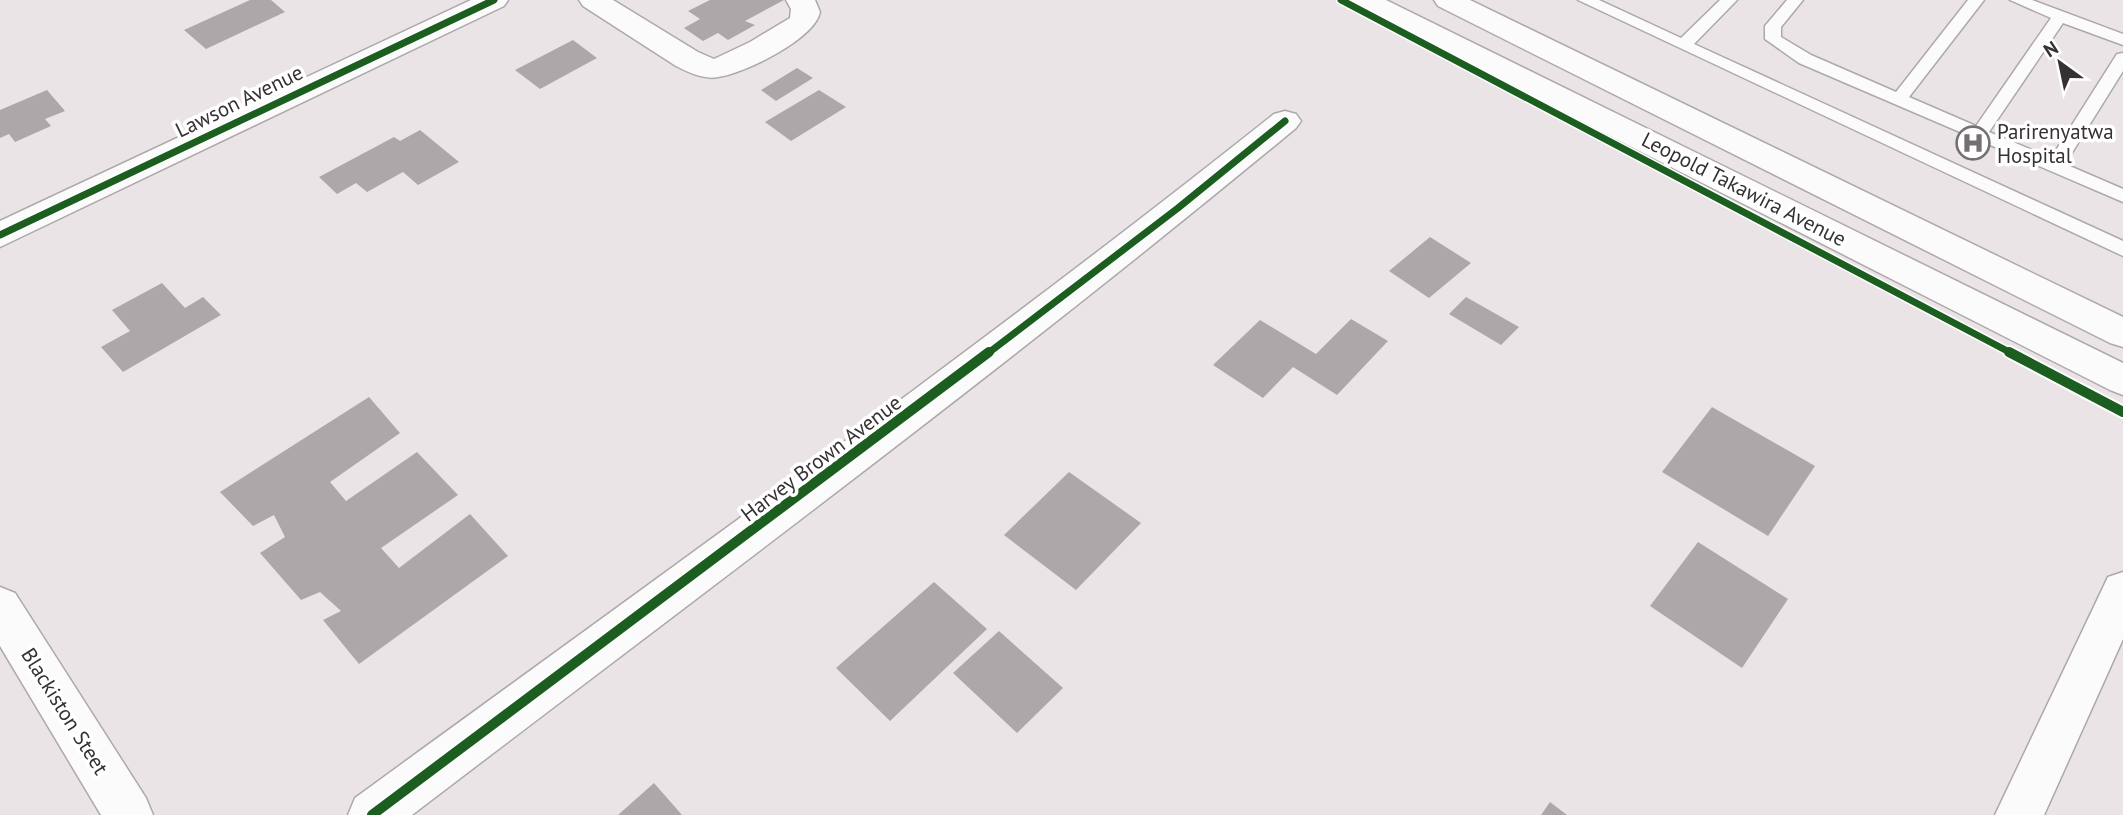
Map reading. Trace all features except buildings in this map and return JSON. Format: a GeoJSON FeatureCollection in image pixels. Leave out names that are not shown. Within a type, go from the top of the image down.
{"type":"FeatureCollection","features":[{"type":"Feature","properties":{"kind":"street","name":"Lawson Avenue"},"geometry":{"type":"LineString","coordinates":[[0,235],[494,0]]}},
{"type":"Feature","properties":{"kind":"street"},"geometry":{"type":"LineString","coordinates":[[593,0],[687,59],[703,67],[718,68],[743,57],[799,24],[806,13],[804,3],[800,0]]}},
{"type":"Feature","properties":{"kind":"street","name":"Leopold Takawira Avenue"},"geometry":{"type":"LineString","coordinates":[[1364,0],[2123,380]]}},
{"type":"Feature","properties":{"kind":"street","name":"Leopold Takawira Avenue"},"geometry":{"type":"LineString","coordinates":[[1448,0],[2123,333]]}},
{"type":"Feature","properties":{"kind":"street","name":"Harvey Brown Avenue"},"geometry":{"type":"LineString","coordinates":[[372,815],[829,474],[1178,208],[1286,121]]}},
{"type":"Feature","properties":{"kind":"street"},"geometry":{"type":"LineString","coordinates":[[2019,815],[2123,591]]}},
{"type":"Feature","properties":{"kind":"street","name":"Blackiston Steet"},"geometry":{"type":"LineString","coordinates":[[0,607],[129,815]]}},
{"type":"Feature","properties":{"kind":"lane"},"geometry":{"type":"LineString","coordinates":[[1586,0],[2123,249]]}},
{"type":"Feature","properties":{"kind":"lane"},"geometry":{"type":"LineString","coordinates":[[1684,44],[1729,0]]}},
{"type":"Feature","properties":{"kind":"lane"},"geometry":{"type":"LineString","coordinates":[[1795,0],[1773,26],[1773,39],[1805,59],[2123,196]]}},
{"type":"Feature","properties":{"kind":"lane"},"geometry":{"type":"LineString","coordinates":[[1899,99],[1976,0]]}},
{"type":"Feature","properties":{"kind":"lane"},"geometry":{"type":"LineString","coordinates":[[2018,0],[2123,40]]}},
{"type":"Feature","properties":{"kind":"lane"},"geometry":{"type":"LineString","coordinates":[[1979,134],[2060,16]]}},
{"type":"Feature","properties":{"kind":"lane"},"geometry":{"type":"LineString","coordinates":[[2054,167],[2123,58]]}},
{"type":"Feature","properties":{"kind":"cycle path"},"geometry":{"type":"LineString","coordinates":[[0,235],[494,0]]}},
{"type":"Feature","properties":{"kind":"cycle path"},"geometry":{"type":"LineString","coordinates":[[1341,0],[2123,412]]}},
{"type":"Feature","properties":{"kind":"cycle path"},"geometry":{"type":"LineString","coordinates":[[372,815],[840,466],[1178,208],[1285,121]]}},
{"type":"Feature","properties":{"kind":"place","name":"Parirenyatwa Hospital"},"geometry":{"type":"Point","coordinates":[1973,143]}}]}
